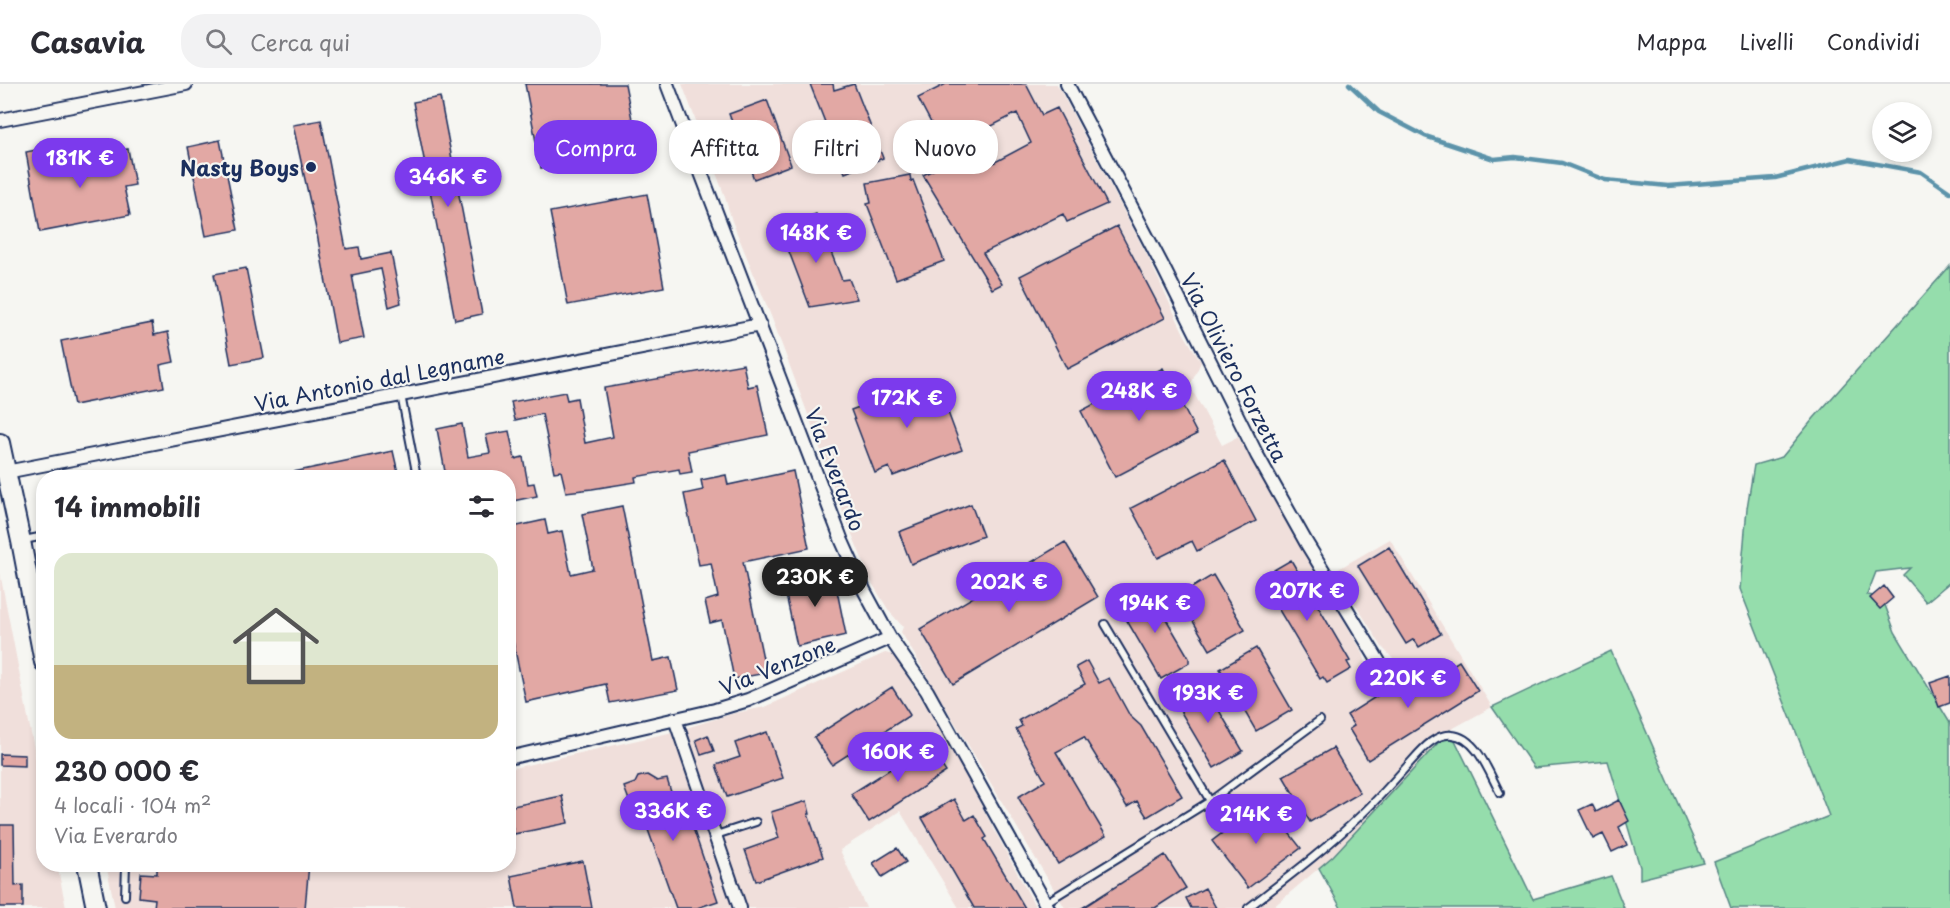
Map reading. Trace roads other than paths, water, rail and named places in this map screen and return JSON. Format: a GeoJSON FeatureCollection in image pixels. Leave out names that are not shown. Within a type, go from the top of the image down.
{"type":"FeatureCollection","features":[{"type":"Feature","properties":{"kind":"main road"},"geometry":{"type":"LineString","coordinates":[[0,444],[21,541],[36,597]]}},
{"type":"Feature","properties":{"kind":"main road"},"geometry":{"type":"LineString","coordinates":[[89,872],[96,908]]}},
{"type":"Feature","properties":{"kind":"street"},"geometry":{"type":"LineString","coordinates":[[0,120],[186,84]]}},
{"type":"Feature","properties":{"kind":"street","name":"Via Everardo"},"geometry":{"type":"LineString","coordinates":[[667,84],[842,541],[864,590],[890,638],[927,691],[1046,905]]}},
{"type":"Feature","properties":{"kind":"street","name":"Via Oliviero Forzetta"},"geometry":{"type":"LineString","coordinates":[[1067,84],[1163,267],[1257,455],[1307,544],[1379,662]]}},
{"type":"Feature","properties":{"kind":"street","name":"Via Antonio dal Legname"},"geometry":{"type":"LineString","coordinates":[[6,472],[760,325]]}},
{"type":"Feature","properties":{"kind":"street","name":"Via Venzone"},"geometry":{"type":"LineString","coordinates":[[516,756],[748,700],[890,638]]}},
{"type":"Feature","properties":{"kind":"street"},"geometry":{"type":"LineString","coordinates":[[675,719],[717,835],[740,908]]}},
{"type":"Feature","properties":{"kind":"lane"},"geometry":{"type":"LineString","coordinates":[[401,395],[416,470]]}},
{"type":"Feature","properties":{"kind":"lane"},"geometry":{"type":"LineString","coordinates":[[21,541],[36,538]]}},
{"type":"Feature","properties":{"kind":"lane"},"geometry":{"type":"LineString","coordinates":[[1105,624],[1210,801]]}},
{"type":"Feature","properties":{"kind":"lane"},"geometry":{"type":"LineString","coordinates":[[1046,905],[1210,801],[1320,720]]}},
{"type":"Feature","properties":{"kind":"lane"},"geometry":{"type":"LineString","coordinates":[[1248,908],[1361,815],[1439,736],[1449,734],[1460,736],[1468,742],[1479,753],[1500,793]]}},
{"type":"Feature","properties":{"kind":"lane"},"geometry":{"type":"LineString","coordinates":[[717,835],[756,822]]}},
{"type":"Feature","properties":{"kind":"lane"},"geometry":{"type":"LineString","coordinates":[[125,896],[126,872]]}},
{"type":"Feature","properties":{"kind":"waterway"},"geometry":{"type":"LineString","coordinates":[[1349,84],[1379,112],[1425,136],[1494,159],[1515,157],[1562,163],[1605,180],[1668,186],[1775,178],[1850,159],[1921,172],[1950,192]]}},
{"type":"Feature","properties":{"kind":"place","name":"Nasty Boys"},"geometry":{"type":"Point","coordinates":[311,167]}}]}
